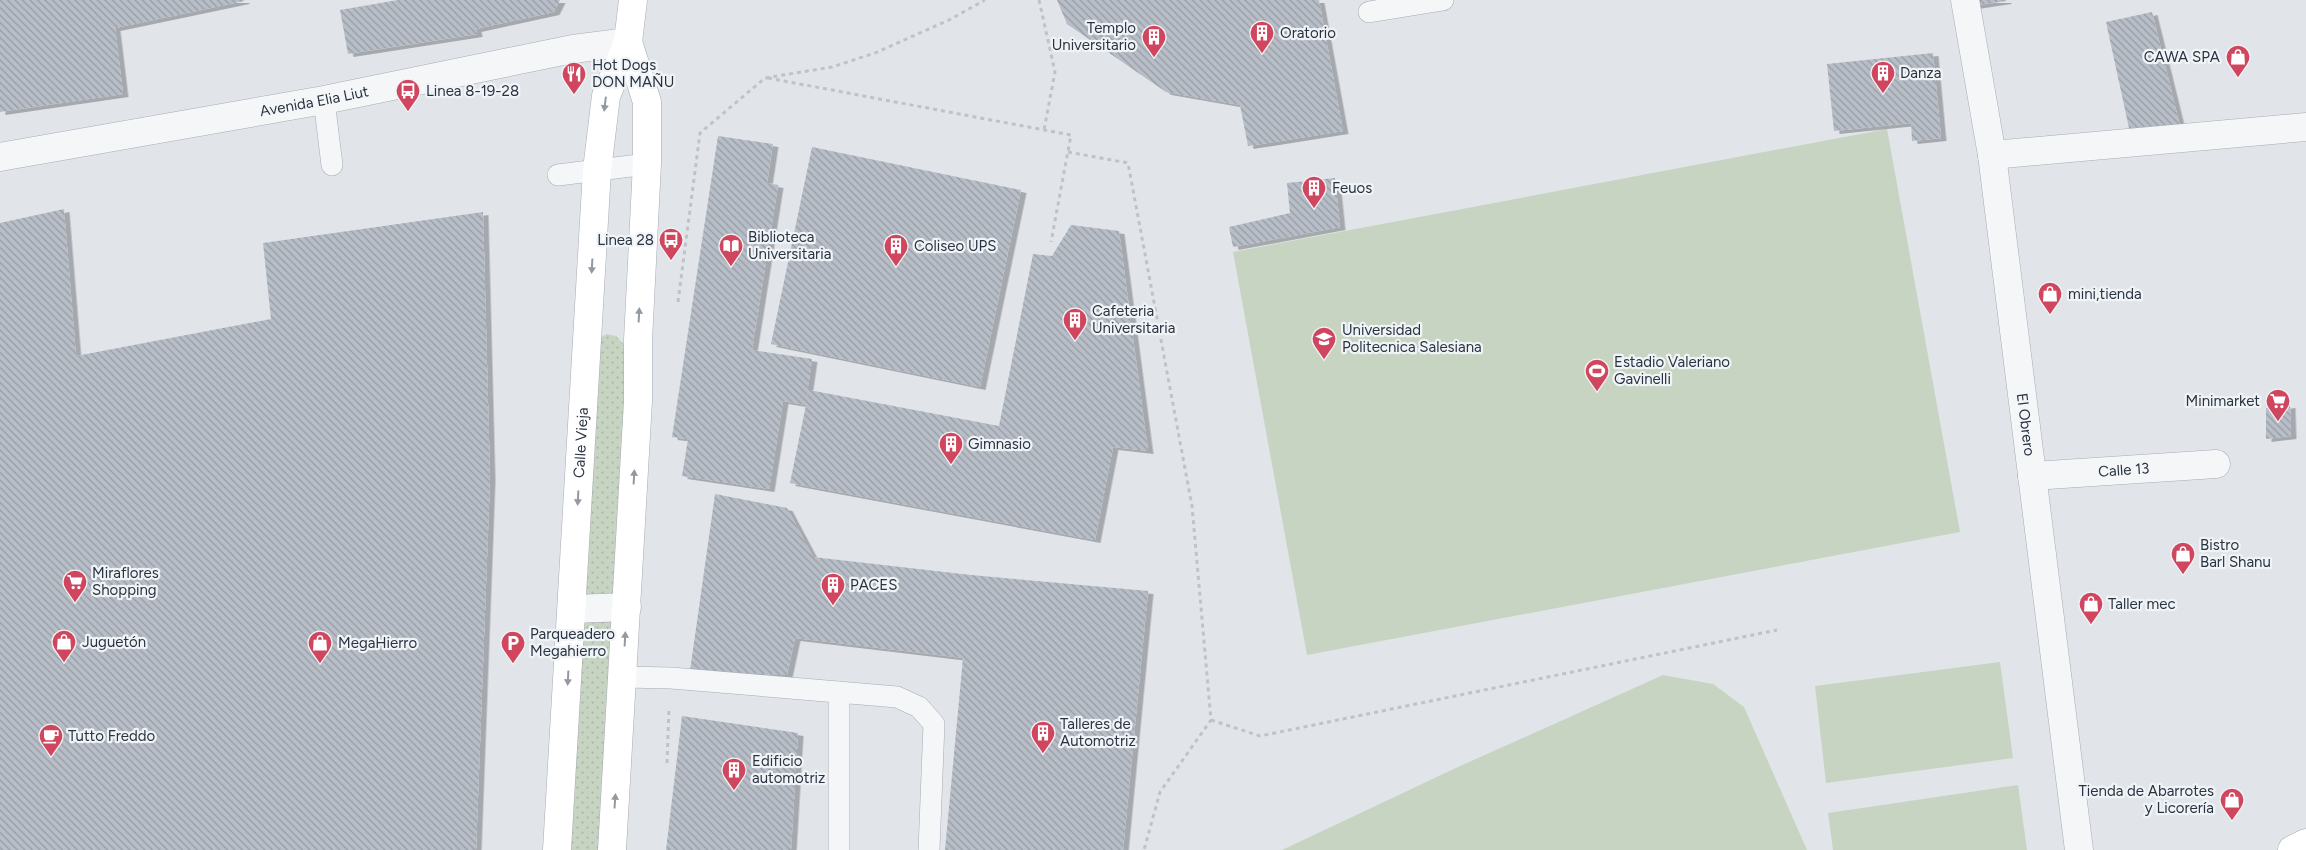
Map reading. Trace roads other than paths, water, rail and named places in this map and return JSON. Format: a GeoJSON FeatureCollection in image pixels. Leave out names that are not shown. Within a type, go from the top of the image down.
{"type":"FeatureCollection","features":[{"type":"Feature","properties":{"kind":"main road","name":"Calle Vieja"},"geometry":{"type":"LineString","coordinates":[[557,850],[597,170],[606,96],[628,42],[633,0]]}},
{"type":"Feature","properties":{"kind":"main road","name":"Calle Vieja"},"geometry":{"type":"LineString","coordinates":[[612,850],[627,607],[647,164],[647,102],[628,42]]}},
{"type":"Feature","properties":{"kind":"main road"},"geometry":{"type":"LineString","coordinates":[[2292,850],[2306,844]]}},
{"type":"Feature","properties":{"kind":"street","name":"El Obrero"},"geometry":{"type":"LineString","coordinates":[[1965,0],[1992,155],[2078,850]]}},
{"type":"Feature","properties":{"kind":"street","name":"Avenida Elia Liut"},"geometry":{"type":"LineString","coordinates":[[0,157],[324,100],[573,49],[628,42]]}},
{"type":"Feature","properties":{"kind":"street"},"geometry":{"type":"LineString","coordinates":[[1992,155],[2306,127]]}},
{"type":"Feature","properties":{"kind":"street","name":"Calle 13"},"geometry":{"type":"LineString","coordinates":[[2032,476],[2216,464]]}},
{"type":"Feature","properties":{"kind":"street"},"geometry":{"type":"LineString","coordinates":[[572,609],[627,607]]}},
{"type":"Feature","properties":{"kind":"lane"},"geometry":{"type":"LineString","coordinates":[[1369,12],[1443,0]]}},
{"type":"Feature","properties":{"kind":"lane"},"geometry":{"type":"LineString","coordinates":[[324,100],[332,164]]}},
{"type":"Feature","properties":{"kind":"lane"},"geometry":{"type":"LineString","coordinates":[[558,175],[647,164]]}},
{"type":"Feature","properties":{"kind":"lane"},"geometry":{"type":"LineString","coordinates":[[623,677],[671,678],[897,697],[919,707],[934,724],[929,850]]}},
{"type":"Feature","properties":{"kind":"lane"},"geometry":{"type":"LineString","coordinates":[[839,692],[839,850]]}},
{"type":"Feature","properties":{"kind":"place","name":"Oratorio"},"geometry":{"type":"Point","coordinates":[1262,54]}},
{"type":"Feature","properties":{"kind":"place","name":"Templo Universitario"},"geometry":{"type":"Point","coordinates":[1154,58]}},
{"type":"Feature","properties":{"kind":"place","name":"CAWA SPA"},"geometry":{"type":"Point","coordinates":[2238,78]}},
{"type":"Feature","properties":{"kind":"place","name":"Danza"},"geometry":{"type":"Point","coordinates":[1883,94]}},
{"type":"Feature","properties":{"kind":"place","name":"Hot Dogs DON MAÑU"},"geometry":{"type":"Point","coordinates":[574,95]}},
{"type":"Feature","properties":{"kind":"place","name":"Linea 8-19-28"},"geometry":{"type":"Point","coordinates":[408,112]}},
{"type":"Feature","properties":{"kind":"place","name":"Feuos"},"geometry":{"type":"Point","coordinates":[1314,209]}},
{"type":"Feature","properties":{"kind":"place","name":"Linea 28"},"geometry":{"type":"Point","coordinates":[671,261]}},
{"type":"Feature","properties":{"kind":"place","name":"Biblioteca Universitaria"},"geometry":{"type":"Point","coordinates":[731,267]}},
{"type":"Feature","properties":{"kind":"place","name":"Coliseo UPS"},"geometry":{"type":"Point","coordinates":[896,267]}},
{"type":"Feature","properties":{"kind":"place","name":"mini,tienda"},"geometry":{"type":"Point","coordinates":[2050,315]}},
{"type":"Feature","properties":{"kind":"place","name":"Cafeteria Universitaria"},"geometry":{"type":"Point","coordinates":[1075,341]}},
{"type":"Feature","properties":{"kind":"place","name":"Universidad Politecnica Salesiana"},"geometry":{"type":"Point","coordinates":[1324,360]}},
{"type":"Feature","properties":{"kind":"place","name":"Estadio Valeriano Gavinelli"},"geometry":{"type":"Point","coordinates":[1597,392]}},
{"type":"Feature","properties":{"kind":"place","name":"Minimarket"},"geometry":{"type":"Point","coordinates":[2278,422]}},
{"type":"Feature","properties":{"kind":"place","name":"Gimnasio"},"geometry":{"type":"Point","coordinates":[951,465]}},
{"type":"Feature","properties":{"kind":"place","name":"Bistro Barl Shanu"},"geometry":{"type":"Point","coordinates":[2183,575]}},
{"type":"Feature","properties":{"kind":"place","name":"Miraflores Shopping"},"geometry":{"type":"Point","coordinates":[75,603]}},
{"type":"Feature","properties":{"kind":"place","name":"PACES"},"geometry":{"type":"Point","coordinates":[833,606]}},
{"type":"Feature","properties":{"kind":"place","name":"Taller mec"},"geometry":{"type":"Point","coordinates":[2091,625]}},
{"type":"Feature","properties":{"kind":"place","name":"Juguetón"},"geometry":{"type":"Point","coordinates":[64,663]}},
{"type":"Feature","properties":{"kind":"place","name":"MegaHierro"},"geometry":{"type":"Point","coordinates":[320,664]}},
{"type":"Feature","properties":{"kind":"place","name":"Parqueadero Megahierro"},"geometry":{"type":"Point","coordinates":[513,664]}},
{"type":"Feature","properties":{"kind":"place","name":"Talleres de Automotriz"},"geometry":{"type":"Point","coordinates":[1043,754]}},
{"type":"Feature","properties":{"kind":"place","name":"Tutto Freddo"},"geometry":{"type":"Point","coordinates":[51,757]}},
{"type":"Feature","properties":{"kind":"place","name":"Edificio automotriz"},"geometry":{"type":"Point","coordinates":[734,791]}},
{"type":"Feature","properties":{"kind":"place","name":"Tienda de Abarrotes y Licorería"},"geometry":{"type":"Point","coordinates":[2232,821]}}]}
